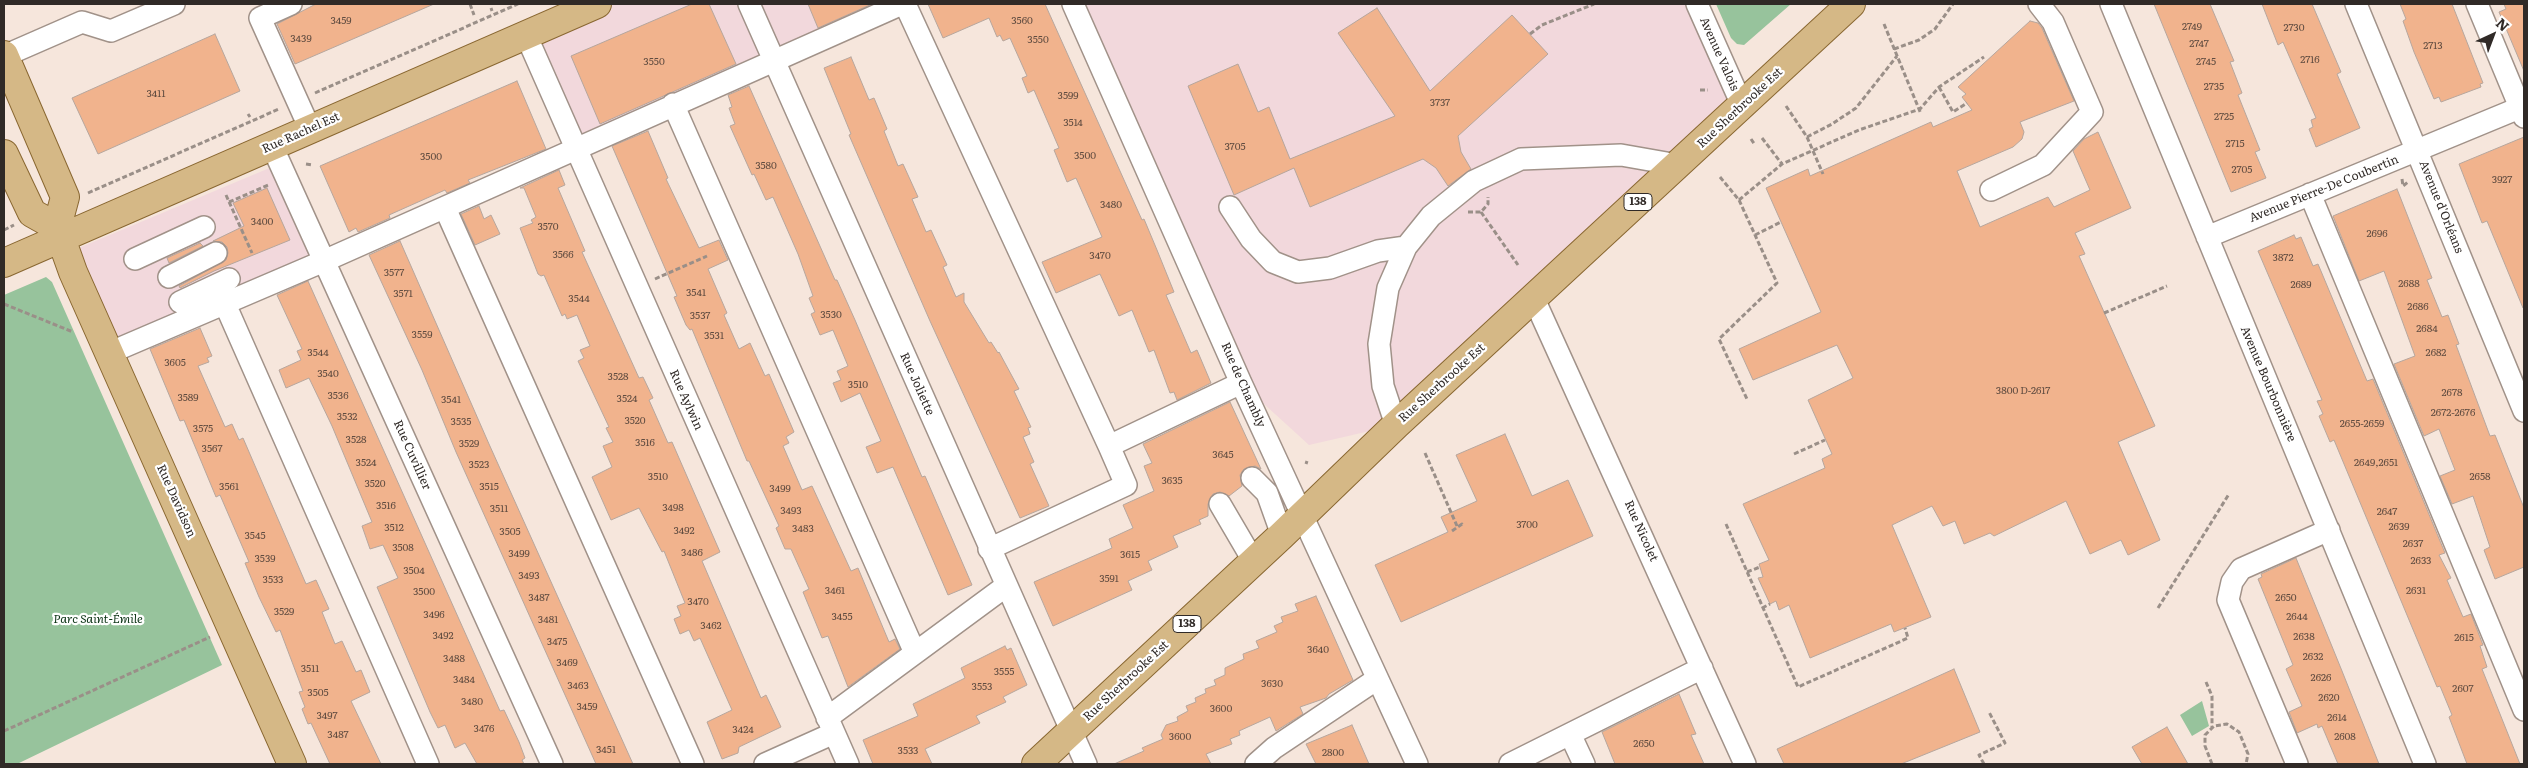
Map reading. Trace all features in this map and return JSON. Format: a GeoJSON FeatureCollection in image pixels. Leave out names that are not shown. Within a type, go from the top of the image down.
{"type":"FeatureCollection","features":[{"type":"Feature","properties":{"kind":"main road","name":"Rue Rachel Est"},"geometry":{"type":"LineString","coordinates":[[4,263],[54,221],[272,146],[597,4]]}},
{"type":"Feature","properties":{"kind":"main road","name":"Rue Sherbrooke Est"},"geometry":{"type":"LineString","coordinates":[[1036,764],[1254,562],[1396,425],[1849,5]]}},
{"type":"Feature","properties":{"kind":"main road"},"geometry":{"type":"LineString","coordinates":[[4,55],[65,196],[54,221],[30,209],[4,154]]}},
{"type":"Feature","properties":{"kind":"main road","name":"Rue Davidson"},"geometry":{"type":"LineString","coordinates":[[54,221],[109,353],[292,764]]}},
{"type":"Feature","properties":{"kind":"street"},"geometry":{"type":"LineString","coordinates":[[4,55],[82,22],[112,32],[174,4]]}},
{"type":"Feature","properties":{"kind":"street"},"geometry":{"type":"LineString","coordinates":[[291,4],[260,18],[310,129]]}},
{"type":"Feature","properties":{"kind":"street","name":"Rue Joliette"},"geometry":{"type":"LineString","coordinates":[[749,4],[989,549],[1086,764]]}},
{"type":"Feature","properties":{"kind":"street"},"geometry":{"type":"LineString","coordinates":[[109,353],[445,208],[673,104],[904,4],[1126,485],[989,549]]}},
{"type":"Feature","properties":{"kind":"street","name":"Rue de Chambly"},"geometry":{"type":"LineString","coordinates":[[1073,4],[1241,383],[1417,764]]}},
{"type":"Feature","properties":{"kind":"street","name":"Avenue Valois"},"geometry":{"type":"LineString","coordinates":[[1697,4],[1742,105]]}},
{"type":"Feature","properties":{"kind":"street"},"geometry":{"type":"LineString","coordinates":[[1991,190],[2043,165],[2092,112],[2053,22],[2040,4]]}},
{"type":"Feature","properties":{"kind":"street","name":"Avenue Bourbonnière"},"geometry":{"type":"LineString","coordinates":[[2112,4],[2425,764]]}},
{"type":"Feature","properties":{"kind":"street","name":"Avenue d'Orléans"},"geometry":{"type":"LineString","coordinates":[[2356,4],[2524,412]]}},
{"type":"Feature","properties":{"kind":"street"},"geometry":{"type":"LineString","coordinates":[[2477,4],[2523,110]]}},
{"type":"Feature","properties":{"kind":"street","name":"Rue Aylwin"},"geometry":{"type":"LineString","coordinates":[[526,35],[848,764]]}},
{"type":"Feature","properties":{"kind":"street"},"geometry":{"type":"LineString","coordinates":[[673,104],[915,653]]}},
{"type":"Feature","properties":{"kind":"street","name":"Avenue Pierre-De Coubertin"},"geometry":{"type":"LineString","coordinates":[[2207,237],[2523,110]]}},
{"type":"Feature","properties":{"kind":"street","name":"Rue Cuvillier"},"geometry":{"type":"LineString","coordinates":[[272,146],[552,764]]}},
{"type":"Feature","properties":{"kind":"street"},"geometry":{"type":"LineString","coordinates":[[1396,425],[1383,386],[1379,344],[1388,288],[1406,247],[1431,216],[1474,181],[1521,159],[1621,155],[1678,165]]}},
{"type":"Feature","properties":{"kind":"street"},"geometry":{"type":"LineString","coordinates":[[2310,194],[2524,710]]}},
{"type":"Feature","properties":{"kind":"street"},"geometry":{"type":"LineString","coordinates":[[1230,207],[1251,239],[1274,262],[1298,272],[1330,268],[1378,251],[1406,247]]}},
{"type":"Feature","properties":{"kind":"street"},"geometry":{"type":"LineString","coordinates":[[445,208],[693,764]]}},
{"type":"Feature","properties":{"kind":"street"},"geometry":{"type":"LineString","coordinates":[[135,259],[204,227]]}},
{"type":"Feature","properties":{"kind":"street"},"geometry":{"type":"LineString","coordinates":[[169,277],[216,254]]}},
{"type":"Feature","properties":{"kind":"street"},"geometry":{"type":"LineString","coordinates":[[180,302],[229,279]]}},
{"type":"Feature","properties":{"kind":"street","name":"Rue Nicolet"},"geometry":{"type":"LineString","coordinates":[[1534,299],[1745,764]]}},
{"type":"Feature","properties":{"kind":"street"},"geometry":{"type":"LineString","coordinates":[[225,304],[428,764]]}},
{"type":"Feature","properties":{"kind":"street"},"geometry":{"type":"LineString","coordinates":[[1109,446],[1241,383]]}},
{"type":"Feature","properties":{"kind":"street"},"geometry":{"type":"LineString","coordinates":[[1252,478],[1267,493],[1282,535]]}},
{"type":"Feature","properties":{"kind":"street"},"geometry":{"type":"LineString","coordinates":[[1220,504],[1254,562]]}},
{"type":"Feature","properties":{"kind":"street"},"geometry":{"type":"LineString","coordinates":[[2297,764],[2228,600],[2232,582],[2241,569],[2329,530]]}},
{"type":"Feature","properties":{"kind":"street"},"geometry":{"type":"LineString","coordinates":[[765,764],[830,725],[915,653],[1006,586]]}},
{"type":"Feature","properties":{"kind":"street"},"geometry":{"type":"LineString","coordinates":[[1510,764],[1702,668]]}},
{"type":"Feature","properties":{"kind":"street"},"geometry":{"type":"LineString","coordinates":[[1256,764],[1274,748],[1378,679]]}},
{"type":"Feature","properties":{"kind":"street"},"geometry":{"type":"LineString","coordinates":[[1570,734],[1584,764]]}},
{"type":"Feature","properties":{"kind":"path"},"geometry":{"type":"LineString","coordinates":[[470,4],[474,15]]}},
{"type":"Feature","properties":{"kind":"path"},"geometry":{"type":"LineString","coordinates":[[4,230],[54,221],[297,101],[518,4]]}},
{"type":"Feature","properties":{"kind":"path"},"geometry":{"type":"LineString","coordinates":[[1530,34],[1542,25],[1594,4]]}},
{"type":"Feature","properties":{"kind":"path"},"geometry":{"type":"LineString","coordinates":[[1894,49],[1919,40],[1934,29],[1952,4]]}},
{"type":"Feature","properties":{"kind":"path"},"geometry":{"type":"LineString","coordinates":[[1884,24],[1921,114]]}},
{"type":"Feature","properties":{"kind":"path"},"geometry":{"type":"LineString","coordinates":[[1807,137],[1832,124],[1856,108],[1897,56]]}},
{"type":"Feature","properties":{"kind":"path"},"geometry":{"type":"LineString","coordinates":[[1739,200],[1782,164],[1859,130],[1920,109],[1939,87],[1984,57]]}},
{"type":"Feature","properties":{"kind":"path"},"geometry":{"type":"LineString","coordinates":[[1939,87],[1953,112],[1967,103]]}},
{"type":"Feature","properties":{"kind":"path"},"geometry":{"type":"LineString","coordinates":[[1700,90],[1708,90]]}},
{"type":"Feature","properties":{"kind":"path"},"geometry":{"type":"LineString","coordinates":[[1786,106],[1807,137],[1823,174]]}},
{"type":"Feature","properties":{"kind":"path"},"geometry":{"type":"LineString","coordinates":[[1762,138],[1782,164]]}},
{"type":"Feature","properties":{"kind":"path"},"geometry":{"type":"LineString","coordinates":[[1751,139],[1756,145]]}},
{"type":"Feature","properties":{"kind":"path"},"geometry":{"type":"LineString","coordinates":[[306,164],[312,165]]}},
{"type":"Feature","properties":{"kind":"path"},"geometry":{"type":"LineString","coordinates":[[1720,177],[1739,200],[1776,283],[1719,339],[1747,399]]}},
{"type":"Feature","properties":{"kind":"path"},"geometry":{"type":"LineString","coordinates":[[229,202],[268,185],[272,193]]}},
{"type":"Feature","properties":{"kind":"path"},"geometry":{"type":"LineString","coordinates":[[226,195],[249,242],[252,253]]}},
{"type":"Feature","properties":{"kind":"path"},"geometry":{"type":"LineString","coordinates":[[1472,214],[1481,212],[1488,204]]}},
{"type":"Feature","properties":{"kind":"path"},"geometry":{"type":"LineString","coordinates":[[1481,212],[1518,265]]}},
{"type":"Feature","properties":{"kind":"path"},"geometry":{"type":"LineString","coordinates":[[1755,235],[1781,222]]}},
{"type":"Feature","properties":{"kind":"path"},"geometry":{"type":"LineString","coordinates":[[651,281],[707,256]]}},
{"type":"Feature","properties":{"kind":"path"},"geometry":{"type":"LineString","coordinates":[[2104,314],[2167,286]]}},
{"type":"Feature","properties":{"kind":"path"},"geometry":{"type":"LineString","coordinates":[[4,304],[82,336]]}},
{"type":"Feature","properties":{"kind":"path"},"geometry":{"type":"LineString","coordinates":[[1794,454],[1825,440]]}},
{"type":"Feature","properties":{"kind":"path"},"geometry":{"type":"LineString","coordinates":[[1424,453],[1457,526]]}},
{"type":"Feature","properties":{"kind":"path"},"geometry":{"type":"LineString","coordinates":[[2158,608],[2229,494]]}},
{"type":"Feature","properties":{"kind":"path"},"geometry":{"type":"LineString","coordinates":[[1452,530],[1462,524],[1463,526]]}},
{"type":"Feature","properties":{"kind":"path"},"geometry":{"type":"LineString","coordinates":[[1726,524],[1798,687],[1908,638],[1905,628]]}},
{"type":"Feature","properties":{"kind":"path"},"geometry":{"type":"LineString","coordinates":[[1747,572],[1760,567]]}},
{"type":"Feature","properties":{"kind":"path"},"geometry":{"type":"LineString","coordinates":[[1762,608],[1770,604]]}},
{"type":"Feature","properties":{"kind":"path"},"geometry":{"type":"LineString","coordinates":[[4,732],[215,635]]}},
{"type":"Feature","properties":{"kind":"path"},"geometry":{"type":"LineString","coordinates":[[2206,682],[2212,696],[2212,728]]}},
{"type":"Feature","properties":{"kind":"path"},"geometry":{"type":"LineString","coordinates":[[1984,764],[1979,755],[2004,743],[1989,712]]}},
{"type":"Feature","properties":{"kind":"path"},"geometry":{"type":"LineString","coordinates":[[2212,764],[2205,735],[2212,728],[2220,724],[2235,727],[2248,754],[2246,764]]}},
{"type":"Feature","properties":{"kind":"shaded area"},"geometry":{"type":"Polygon","coordinates":[[[597,4],[902,4],[575,148],[526,35],[597,4]]]}},
{"type":"Feature","properties":{"kind":"shaded area"},"geometry":{"type":"Polygon","coordinates":[[[1074,4],[1697,4],[1742,105],[1396,425],[1309,445],[1241,383],[1074,4]]]}},
{"type":"Feature","properties":{"kind":"shaded area"},"geometry":{"type":"Polygon","coordinates":[[[279,164],[324,261],[100,357],[55,258],[279,164]]]}},
{"type":"Feature","properties":{"kind":"green space"},"geometry":{"type":"Polygon","coordinates":[[[1716,4],[1791,4],[1744,45],[1737,44],[1731,38],[1716,4]]]}},
{"type":"Feature","properties":{"kind":"green space","name":"Parc Saint-Émile"},"geometry":{"type":"Polygon","coordinates":[[[46,277],[52,282],[222,665],[17,764],[4,764],[4,295],[46,277]]]}},
{"type":"Feature","properties":{"kind":"green space"},"geometry":{"type":"Polygon","coordinates":[[[2202,701],[2209,726],[2192,736],[2180,715],[2202,701]]]}},
{"type":"Feature","properties":{"kind":"building"},"geometry":{"type":"Polygon","coordinates":[[[316,4],[434,4],[295,64],[277,24],[316,4]]]}},
{"type":"Feature","properties":{"kind":"building"},"geometry":{"type":"Polygon","coordinates":[[[692,4],[709,4],[736,64],[600,124],[571,56],[692,4]]]}},
{"type":"Feature","properties":{"kind":"building"},"geometry":{"type":"Polygon","coordinates":[[[808,4],[872,4],[818,28],[808,4]]]}},
{"type":"Feature","properties":{"kind":"building"},"geometry":{"type":"Polygon","coordinates":[[[928,4],[1045,4],[1157,250],[1174,292],[1166,295],[1191,353],[1197,350],[1211,383],[1177,400],[1174,392],[1170,393],[1154,350],[1149,352],[1132,310],[1119,316],[1100,274],[1056,293],[1042,262],[1102,237],[1076,178],[1067,182],[1054,150],[1059,148],[1034,90],[1028,93],[1022,78],[1027,76],[1010,38],[1003,41],[1000,35],[997,37],[989,18],[943,38],[928,4]]]}},
{"type":"Feature","properties":{"kind":"building"},"geometry":{"type":"Polygon","coordinates":[[[2154,4],[2210,4],[2234,61],[2230,62],[2242,93],[2238,95],[2260,150],[2255,152],[2266,178],[2231,192],[2154,4]]]}},
{"type":"Feature","properties":{"kind":"building"},"geometry":{"type":"Polygon","coordinates":[[[2262,4],[2312,4],[2341,72],[2337,74],[2360,128],[2316,147],[2309,129],[2313,127],[2311,120],[2316,118],[2283,42],[2278,45],[2262,4]]]}},
{"type":"Feature","properties":{"kind":"building"},"geometry":{"type":"Polygon","coordinates":[[[2400,4],[2452,4],[2483,83],[2480,84],[2481,87],[2441,102],[2439,97],[2434,99],[2414,52],[2403,21],[2406,19],[2400,4]]]}},
{"type":"Feature","properties":{"kind":"building"},"geometry":{"type":"Polygon","coordinates":[[[2504,4],[2524,4],[2524,71],[2499,12],[2506,9],[2504,4]]]}},
{"type":"Feature","properties":{"kind":"building"},"geometry":{"type":"Polygon","coordinates":[[[1377,8],[1430,91],[1512,15],[1548,54],[1458,136],[1461,152],[1471,169],[1448,186],[1436,168],[1423,159],[1310,207],[1294,168],[1234,195],[1188,86],[1238,64],[1258,112],[1269,107],[1290,159],[1395,116],[1338,33],[1377,8]]]}},
{"type":"Feature","properties":{"kind":"building"},"geometry":{"type":"Polygon","coordinates":[[[2030,21],[2038,23],[2042,28],[2074,101],[2020,122],[2024,132],[2022,139],[2013,147],[1957,171],[1980,227],[2048,197],[2054,207],[2090,190],[2073,151],[2084,139],[2098,132],[2131,208],[2075,233],[2085,254],[2079,256],[2155,426],[2118,442],[2160,540],[2128,555],[2121,540],[2090,554],[2066,501],[1994,536],[1990,533],[1964,544],[1955,521],[1943,526],[1932,506],[1892,525],[1931,617],[1894,632],[1891,624],[1810,658],[1789,605],[1779,610],[1776,601],[1770,604],[1758,578],[1763,577],[1759,564],[1769,560],[1743,504],[1825,468],[1822,459],[1832,454],[1808,400],[1853,378],[1837,345],[1753,380],[1739,349],[1821,312],[1766,188],[1808,169],[1810,176],[1931,122],[1933,127],[1972,110],[1962,97],[1966,94],[1958,87],[2030,21]]]}},
{"type":"Feature","properties":{"kind":"building"},"geometry":{"type":"Polygon","coordinates":[[[215,34],[240,91],[98,154],[72,98],[215,34]]]}},
{"type":"Feature","properties":{"kind":"building"},"geometry":{"type":"Polygon","coordinates":[[[851,57],[869,100],[874,98],[887,129],[884,131],[898,166],[903,164],[918,197],[912,199],[926,232],[931,230],[947,265],[943,267],[956,297],[964,293],[964,302],[989,343],[991,342],[999,352],[1019,389],[1014,391],[1031,427],[1028,428],[1030,434],[1023,437],[1034,462],[1030,464],[1049,506],[1020,518],[930,321],[849,135],[851,134],[824,68],[851,57]]]}},
{"type":"Feature","properties":{"kind":"building"},"geometry":{"type":"Polygon","coordinates":[[[517,81],[546,149],[468,180],[470,183],[447,193],[445,190],[389,215],[390,218],[358,232],[356,228],[349,232],[320,166],[517,81]]]}},
{"type":"Feature","properties":{"kind":"building"},"geometry":{"type":"Polygon","coordinates":[[[749,86],[835,280],[837,280],[855,320],[922,477],[925,476],[972,585],[948,595],[893,467],[877,473],[866,447],[881,441],[860,393],[841,402],[833,383],[841,380],[837,371],[848,366],[833,330],[820,335],[811,314],[815,312],[809,298],[813,296],[798,254],[773,197],[766,200],[754,174],[752,175],[730,126],[735,124],[729,108],[732,107],[728,95],[749,86]]]}},
{"type":"Feature","properties":{"kind":"building"},"geometry":{"type":"Polygon","coordinates":[[[648,131],[668,178],[666,179],[699,248],[719,240],[728,260],[708,269],[727,313],[724,315],[739,349],[750,343],[765,376],[769,374],[794,432],[786,437],[789,443],[783,446],[802,490],[812,486],[851,571],[858,568],[889,642],[895,639],[900,649],[848,687],[828,636],[822,638],[803,592],[809,589],[791,549],[785,549],[776,528],[779,526],[749,461],[747,461],[692,329],[690,330],[686,325],[674,297],[677,296],[612,146],[648,131]]]}},
{"type":"Feature","properties":{"kind":"building"},"geometry":{"type":"Polygon","coordinates":[[[2524,137],[2523,308],[2487,221],[2482,223],[2459,164],[2524,137]]]}},
{"type":"Feature","properties":{"kind":"building"},"geometry":{"type":"Polygon","coordinates":[[[559,170],[565,185],[558,188],[585,251],[582,252],[639,378],[643,377],[653,398],[649,400],[668,443],[672,442],[720,552],[702,561],[761,698],[766,695],[781,727],[739,747],[738,753],[722,759],[707,722],[732,710],[700,638],[694,641],[689,630],[680,634],[674,619],[681,616],[677,606],[685,603],[664,551],[662,552],[639,508],[611,520],[592,477],[612,467],[603,446],[613,442],[606,428],[609,427],[578,361],[584,358],[580,350],[590,346],[577,315],[567,319],[565,314],[562,316],[544,275],[538,274],[520,228],[533,223],[531,220],[536,217],[524,188],[520,188],[559,170]]]}},
{"type":"Feature","properties":{"kind":"building"},"geometry":{"type":"Polygon","coordinates":[[[267,188],[290,240],[214,271],[180,288],[179,286],[226,260],[227,247],[222,242],[213,241],[244,226],[233,203],[267,188]]]}},
{"type":"Feature","properties":{"kind":"building"},"geometry":{"type":"Polygon","coordinates":[[[2397,189],[2432,278],[2427,280],[2442,317],[2448,315],[2459,344],[2456,345],[2490,436],[2495,435],[2524,508],[2524,567],[2495,579],[2484,550],[2490,547],[2473,496],[2452,504],[2440,476],[2455,470],[2439,429],[2424,436],[2394,364],[2415,356],[2384,271],[2359,281],[2333,216],[2397,189]]]}},
{"type":"Feature","properties":{"kind":"building"},"geometry":{"type":"Polygon","coordinates":[[[479,206],[484,219],[491,215],[500,234],[475,245],[461,214],[479,206]]]}},
{"type":"Feature","properties":{"kind":"building"},"geometry":{"type":"Polygon","coordinates":[[[2294,235],[2296,239],[2301,237],[2313,266],[2318,264],[2367,381],[2373,379],[2445,553],[2439,555],[2451,578],[2447,580],[2463,617],[2471,614],[2483,645],[2480,646],[2487,667],[2482,669],[2520,764],[2467,764],[2449,717],[2452,715],[2440,686],[2437,687],[2334,440],[2330,442],[2319,416],[2323,414],[2317,401],[2322,400],[2258,251],[2294,235]]]}},
{"type":"Feature","properties":{"kind":"building"},"geometry":{"type":"Polygon","coordinates":[[[400,241],[633,764],[596,764],[456,452],[422,370],[369,255],[400,241]]]}},
{"type":"Feature","properties":{"kind":"building"},"geometry":{"type":"Polygon","coordinates":[[[200,243],[203,246],[169,263],[167,258],[200,243]]]}},
{"type":"Feature","properties":{"kind":"building"},"geometry":{"type":"Polygon","coordinates":[[[308,281],[500,711],[504,710],[519,742],[525,758],[522,760],[524,764],[477,764],[465,743],[455,748],[445,725],[438,728],[430,712],[377,587],[398,578],[383,545],[370,549],[362,526],[372,522],[332,426],[309,378],[286,388],[279,370],[301,360],[297,351],[302,349],[277,295],[308,281]]]}},
{"type":"Feature","properties":{"kind":"building"},"geometry":{"type":"Polygon","coordinates":[[[200,328],[212,356],[207,358],[209,362],[198,366],[225,427],[232,424],[239,440],[243,438],[306,584],[316,580],[329,609],[322,612],[335,644],[342,641],[356,672],[361,670],[370,692],[351,701],[381,764],[330,764],[311,723],[308,724],[302,709],[305,707],[299,692],[303,691],[280,630],[276,632],[259,597],[245,563],[249,562],[220,495],[216,497],[184,420],[180,421],[150,349],[200,328]]]}},
{"type":"Feature","properties":{"kind":"building"},"geometry":{"type":"Polygon","coordinates":[[[1230,402],[1261,469],[1255,466],[1244,469],[1240,475],[1242,486],[1229,496],[1220,492],[1213,494],[1208,504],[1208,516],[1199,520],[1201,524],[1173,536],[1178,547],[1148,561],[1152,570],[1128,581],[1132,590],[1053,626],[1034,582],[1112,548],[1109,539],[1133,528],[1123,505],[1154,491],[1144,466],[1152,463],[1143,444],[1230,402]]]}},
{"type":"Feature","properties":{"kind":"building"},"geometry":{"type":"Polygon","coordinates":[[[1505,434],[1532,496],[1568,480],[1593,536],[1401,622],[1375,565],[1448,532],[1441,517],[1477,501],[1456,455],[1505,434]]]}},
{"type":"Feature","properties":{"kind":"building"},"geometry":{"type":"Polygon","coordinates":[[[2296,558],[2379,764],[2338,764],[2322,726],[2318,728],[2317,724],[2297,733],[2289,712],[2302,706],[2286,669],[2293,665],[2258,579],[2262,577],[2261,574],[2296,558]]]}},
{"type":"Feature","properties":{"kind":"building"},"geometry":{"type":"Polygon","coordinates":[[[1316,596],[1353,680],[1329,694],[1326,698],[1300,707],[1303,714],[1276,731],[1270,717],[1239,731],[1240,735],[1230,739],[1232,744],[1206,754],[1211,764],[1114,764],[1144,751],[1142,748],[1163,739],[1161,735],[1166,725],[1178,721],[1177,717],[1188,711],[1186,706],[1196,702],[1195,698],[1206,693],[1205,689],[1216,685],[1214,680],[1225,675],[1225,668],[1244,659],[1243,654],[1259,648],[1256,641],[1277,632],[1274,626],[1283,622],[1281,617],[1298,611],[1295,604],[1316,596]]]}},
{"type":"Feature","properties":{"kind":"building"},"geometry":{"type":"Polygon","coordinates":[[[1005,646],[1007,650],[1011,648],[1027,685],[1003,697],[1006,702],[976,716],[980,723],[925,749],[932,764],[873,764],[863,740],[918,716],[913,704],[965,678],[961,668],[1005,646]]]}},
{"type":"Feature","properties":{"kind":"building"},"geometry":{"type":"Polygon","coordinates":[[[1954,669],[1980,732],[1901,764],[1784,764],[1777,749],[1954,669]]]}},
{"type":"Feature","properties":{"kind":"building"},"geometry":{"type":"Polygon","coordinates":[[[1679,694],[1696,734],[1691,735],[1704,764],[1615,764],[1602,732],[1679,694]]]}},
{"type":"Feature","properties":{"kind":"building"},"geometry":{"type":"Polygon","coordinates":[[[1352,725],[1369,764],[1316,764],[1306,744],[1352,725]]]}},
{"type":"Feature","properties":{"kind":"building"},"geometry":{"type":"Polygon","coordinates":[[[2167,727],[2188,764],[2142,764],[2132,747],[2167,727]]]}}]}
